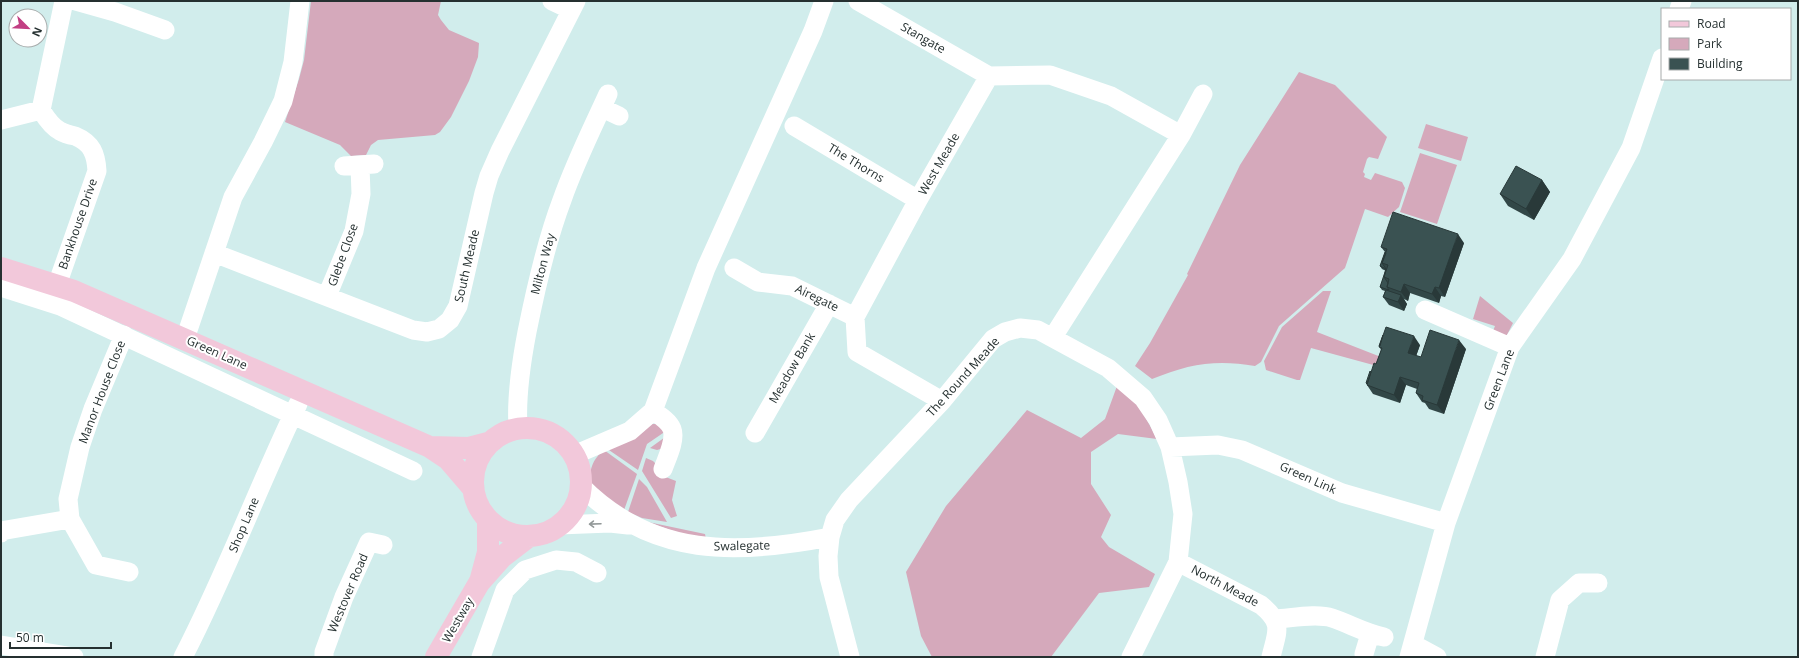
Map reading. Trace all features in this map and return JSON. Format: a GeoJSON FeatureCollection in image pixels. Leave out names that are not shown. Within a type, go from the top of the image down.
{"type":"FeatureCollection","features":[{"type":"Feature","properties":{"kind":"main road","name":"Green Lane"},"geometry":{"type":"LineString","coordinates":[[1,268],[74,291],[430,447],[448,459],[472,487]]}},
{"type":"Feature","properties":{"kind":"main road"},"geometry":{"type":"LineString","coordinates":[[518,428],[532,428],[546,431],[559,437],[574,455],[580,470],[581,486],[576,505],[568,518],[554,529],[541,535],[528,537],[506,532],[488,520],[476,502],[472,487],[476,463],[488,444],[496,437],[518,428]]}},
{"type":"Feature","properties":{"kind":"main road","name":"Green Lane"},"geometry":{"type":"LineString","coordinates":[[430,447],[468,448],[488,444]]}},
{"type":"Feature","properties":{"kind":"main road","name":"Westway"},"geometry":{"type":"LineString","coordinates":[[479,583],[488,552],[488,520]]}},
{"type":"Feature","properties":{"kind":"main road","name":"Westway"},"geometry":{"type":"LineString","coordinates":[[436,657],[479,583],[502,557],[528,537]]}},
{"type":"Feature","properties":{"kind":"street"},"geometry":{"type":"LineString","coordinates":[[1,120],[41,110],[64,1]]}},
{"type":"Feature","properties":{"kind":"street"},"geometry":{"type":"LineString","coordinates":[[76,1],[116,12],[165,30]]}},
{"type":"Feature","properties":{"kind":"street"},"geometry":{"type":"LineString","coordinates":[[184,339],[233,197],[263,142],[283,101],[293,62],[300,1]]}},
{"type":"Feature","properties":{"kind":"street"},"geometry":{"type":"LineString","coordinates":[[552,1],[573,5]]}},
{"type":"Feature","properties":{"kind":"street"},"geometry":{"type":"LineString","coordinates":[[574,455],[630,431],[653,411],[706,268],[813,31],[824,1]]}},
{"type":"Feature","properties":{"kind":"street","name":"Stangate"},"geometry":{"type":"LineString","coordinates":[[858,1],[989,76]]}},
{"type":"Feature","properties":{"kind":"street","name":"South Meade"},"geometry":{"type":"LineString","coordinates":[[214,253],[327,296],[388,322],[413,330],[427,332],[439,329],[450,320],[458,306],[489,176],[503,144],[573,5]]}},
{"type":"Feature","properties":{"kind":"street","name":"Green Lane"},"geometry":{"type":"LineString","coordinates":[[1411,650],[1446,523],[1510,347],[1572,259],[1580,245],[1631,148],[1661,61]]}},
{"type":"Feature","properties":{"kind":"street"},"geometry":{"type":"LineString","coordinates":[[989,76],[1050,75],[1111,96],[1181,135]]}},
{"type":"Feature","properties":{"kind":"street","name":"West Meade"},"geometry":{"type":"LineString","coordinates":[[942,401],[856,352],[855,317],[918,200],[989,76]]}},
{"type":"Feature","properties":{"kind":"street"},"geometry":{"type":"LineString","coordinates":[[1053,337],[1181,135],[1202,94]]}},
{"type":"Feature","properties":{"kind":"street","name":"Milton Way"},"geometry":{"type":"LineString","coordinates":[[518,428],[517,401],[522,358],[531,309],[546,247],[562,198],[610,106]]}},
{"type":"Feature","properties":{"kind":"street","name":"Bankhouse Drive"},"geometry":{"type":"LineString","coordinates":[[41,110],[55,128],[80,138],[90,146],[96,156],[97,171],[94,182],[57,285]]}},
{"type":"Feature","properties":{"kind":"street","name":"The Thorns"},"geometry":{"type":"LineString","coordinates":[[794,126],[918,200]]}},
{"type":"Feature","properties":{"kind":"street","name":"Glebe Close"},"geometry":{"type":"LineString","coordinates":[[327,296],[354,231],[361,194],[360,165]]}},
{"type":"Feature","properties":{"kind":"street","name":"Airegate"},"geometry":{"type":"LineString","coordinates":[[734,268],[758,282],[792,286],[855,317]]}},
{"type":"Feature","properties":{"kind":"street"},"geometry":{"type":"LineString","coordinates":[[1,287],[60,306],[413,471]]}},
{"type":"Feature","properties":{"kind":"street","name":"Meadow Bank"},"geometry":{"type":"LineString","coordinates":[[755,433],[828,304]]}},
{"type":"Feature","properties":{"kind":"street"},"geometry":{"type":"LineString","coordinates":[[1425,310],[1510,347]]}},
{"type":"Feature","properties":{"kind":"street","name":"The Round Meade"},"geometry":{"type":"LineString","coordinates":[[850,657],[829,577],[828,556],[830,537],[835,520],[849,500],[942,401],[993,340],[1005,332],[1020,328],[1038,330],[1108,368],[1144,398],[1158,420],[1170,447],[1183,514],[1178,562],[1131,657]]}},
{"type":"Feature","properties":{"kind":"street","name":"Manor House Close"},"geometry":{"type":"LineString","coordinates":[[124,335],[92,408],[80,447],[68,499],[70,519],[96,565],[129,572]]}},
{"type":"Feature","properties":{"kind":"street","name":"Shop Lane"},"geometry":{"type":"LineString","coordinates":[[183,657],[204,616],[304,392]]}},
{"type":"Feature","properties":{"kind":"street"},"geometry":{"type":"LineString","coordinates":[[653,411],[664,419],[672,429],[672,443],[663,469]]}},
{"type":"Feature","properties":{"kind":"street","name":"Green Link"},"geometry":{"type":"LineString","coordinates":[[1170,447],[1218,445],[1242,450],[1342,493],[1446,523]]}},
{"type":"Feature","properties":{"kind":"street","name":"Swalegate"},"geometry":{"type":"LineString","coordinates":[[581,486],[595,501],[632,526]]}},
{"type":"Feature","properties":{"kind":"street"},"geometry":{"type":"LineString","coordinates":[[1,533],[1,531],[70,519]]}},
{"type":"Feature","properties":{"kind":"street","name":"Swalegate"},"geometry":{"type":"LineString","coordinates":[[559,525],[610,523],[632,526],[671,539],[720,549],[795,544],[830,537]]}},
{"type":"Feature","properties":{"kind":"street","name":"Westover Road"},"geometry":{"type":"LineString","coordinates":[[324,657],[324,652],[344,597],[369,542],[383,545]]}},
{"type":"Feature","properties":{"kind":"street"},"geometry":{"type":"LineString","coordinates":[[481,657],[504,590],[525,570],[556,560],[576,562],[597,573]]}},
{"type":"Feature","properties":{"kind":"street","name":"North Meade"},"geometry":{"type":"LineString","coordinates":[[1178,562],[1261,605],[1276,620]]}},
{"type":"Feature","properties":{"kind":"street"},"geometry":{"type":"LineString","coordinates":[[1545,657],[1560,600],[1579,583],[1598,583]]}},
{"type":"Feature","properties":{"kind":"street"},"geometry":{"type":"LineString","coordinates":[[1271,657],[1277,630],[1276,620],[1304,617],[1330,617],[1377,636],[1364,654]]}},
{"type":"Feature","properties":{"kind":"street"},"geometry":{"type":"LineString","coordinates":[[1,646],[74,657]]}},
{"type":"Feature","properties":{"kind":"street"},"geometry":{"type":"LineString","coordinates":[[1411,650],[1437,657]]}},
{"type":"Feature","properties":{"kind":"green space"},"geometry":{"type":"Polygon","coordinates":[[[311,1],[441,1],[438,15],[449,30],[479,43],[478,57],[469,81],[451,117],[440,132],[435,135],[378,140],[371,145],[366,155],[351,156],[340,145],[285,122],[304,60],[311,1]]]}},
{"type":"Feature","properties":{"kind":"green space"},"geometry":{"type":"Polygon","coordinates":[[[1299,72],[1335,85],[1387,137],[1378,159],[1369,157],[1363,172],[1365,174],[1364,177],[1371,180],[1375,173],[1402,182],[1405,188],[1399,207],[1388,217],[1365,209],[1345,268],[1279,326],[1261,362],[1255,366],[1228,363],[1202,364],[1190,366],[1152,379],[1135,366],[1150,343],[1188,275],[1187,274],[1240,165],[1299,72]]]}},
{"type":"Feature","properties":{"kind":"green space"},"geometry":{"type":"Polygon","coordinates":[[[1426,124],[1468,137],[1461,161],[1418,148],[1426,124]]]}},
{"type":"Feature","properties":{"kind":"green space"},"geometry":{"type":"Polygon","coordinates":[[[1420,153],[1457,165],[1437,224],[1400,212],[1420,153]]]}},
{"type":"Feature","properties":{"kind":"green space"},"geometry":{"type":"Polygon","coordinates":[[[1323,291],[1331,291],[1317,332],[1381,357],[1377,366],[1311,348],[1300,380],[1266,370],[1264,361],[1282,327],[1323,291]]]}},
{"type":"Feature","properties":{"kind":"green space"},"geometry":{"type":"Polygon","coordinates":[[[1480,296],[1513,323],[1504,341],[1491,336],[1495,326],[1473,319],[1480,296]]]}},
{"type":"Feature","properties":{"kind":"green space"},"geometry":{"type":"Polygon","coordinates":[[[1117,386],[1140,407],[1157,439],[1118,434],[1091,452],[1091,484],[1111,515],[1101,537],[1109,547],[1155,574],[1149,587],[1099,593],[1051,657],[932,657],[921,636],[906,572],[946,506],[1027,410],[1081,438],[1105,419],[1117,386]]]}},
{"type":"Feature","properties":{"kind":"green space"},"geometry":{"type":"Polygon","coordinates":[[[652,424],[658,424],[666,431],[647,444],[638,470],[606,448],[652,424]]]}},
{"type":"Feature","properties":{"kind":"green space"},"geometry":{"type":"Polygon","coordinates":[[[668,435],[664,448],[657,450],[650,448],[668,435]]]}},
{"type":"Feature","properties":{"kind":"green space"},"geometry":{"type":"Polygon","coordinates":[[[604,450],[637,474],[623,513],[596,492],[590,478],[593,463],[604,450]]]}},
{"type":"Feature","properties":{"kind":"green space"},"geometry":{"type":"Polygon","coordinates":[[[646,458],[653,461],[657,465],[658,474],[676,481],[672,500],[677,516],[671,518],[642,471],[646,458]]]}},
{"type":"Feature","properties":{"kind":"green space"},"geometry":{"type":"Polygon","coordinates":[[[639,479],[647,487],[667,522],[642,518],[628,512],[639,479]]]}},
{"type":"Feature","properties":{"kind":"green space"},"geometry":{"type":"Polygon","coordinates":[[[648,522],[705,534],[706,539],[692,538],[648,522]]]}},
{"type":"Feature","properties":{"kind":"building"},"geometry":{"type":"Polygon","coordinates":[[[1516,166],[1542,180],[1526,209],[1500,194],[1516,166]]]}},
{"type":"Feature","properties":{"kind":"building"},"geometry":{"type":"Polygon","coordinates":[[[1393,212],[1458,234],[1439,288],[1435,287],[1432,294],[1404,284],[1401,292],[1387,287],[1389,279],[1384,277],[1388,265],[1382,263],[1387,249],[1381,247],[1393,212]]]}},
{"type":"Feature","properties":{"kind":"building"},"geometry":{"type":"Polygon","coordinates":[[[1385,252],[1386,253],[1382,263],[1386,269],[1380,266],[1385,252]]]}},
{"type":"Feature","properties":{"kind":"building"},"geometry":{"type":"Polygon","coordinates":[[[1386,269],[1384,277],[1388,283],[1387,287],[1389,290],[1380,287],[1386,269]]]}},
{"type":"Feature","properties":{"kind":"building"},"geometry":{"type":"Polygon","coordinates":[[[1386,290],[1401,295],[1398,302],[1383,297],[1386,290]]]}},
{"type":"Feature","properties":{"kind":"building"},"geometry":{"type":"Polygon","coordinates":[[[1386,327],[1414,336],[1408,353],[1421,357],[1430,330],[1459,340],[1437,405],[1422,400],[1423,396],[1416,393],[1419,383],[1400,377],[1394,395],[1367,385],[1374,363],[1376,364],[1382,348],[1379,347],[1386,327]]]}},
{"type":"Feature","properties":{"kind":"building"},"geometry":{"type":"Polygon","coordinates":[[[1370,371],[1371,372],[1367,384],[1366,383],[1370,371]]]}}]}
